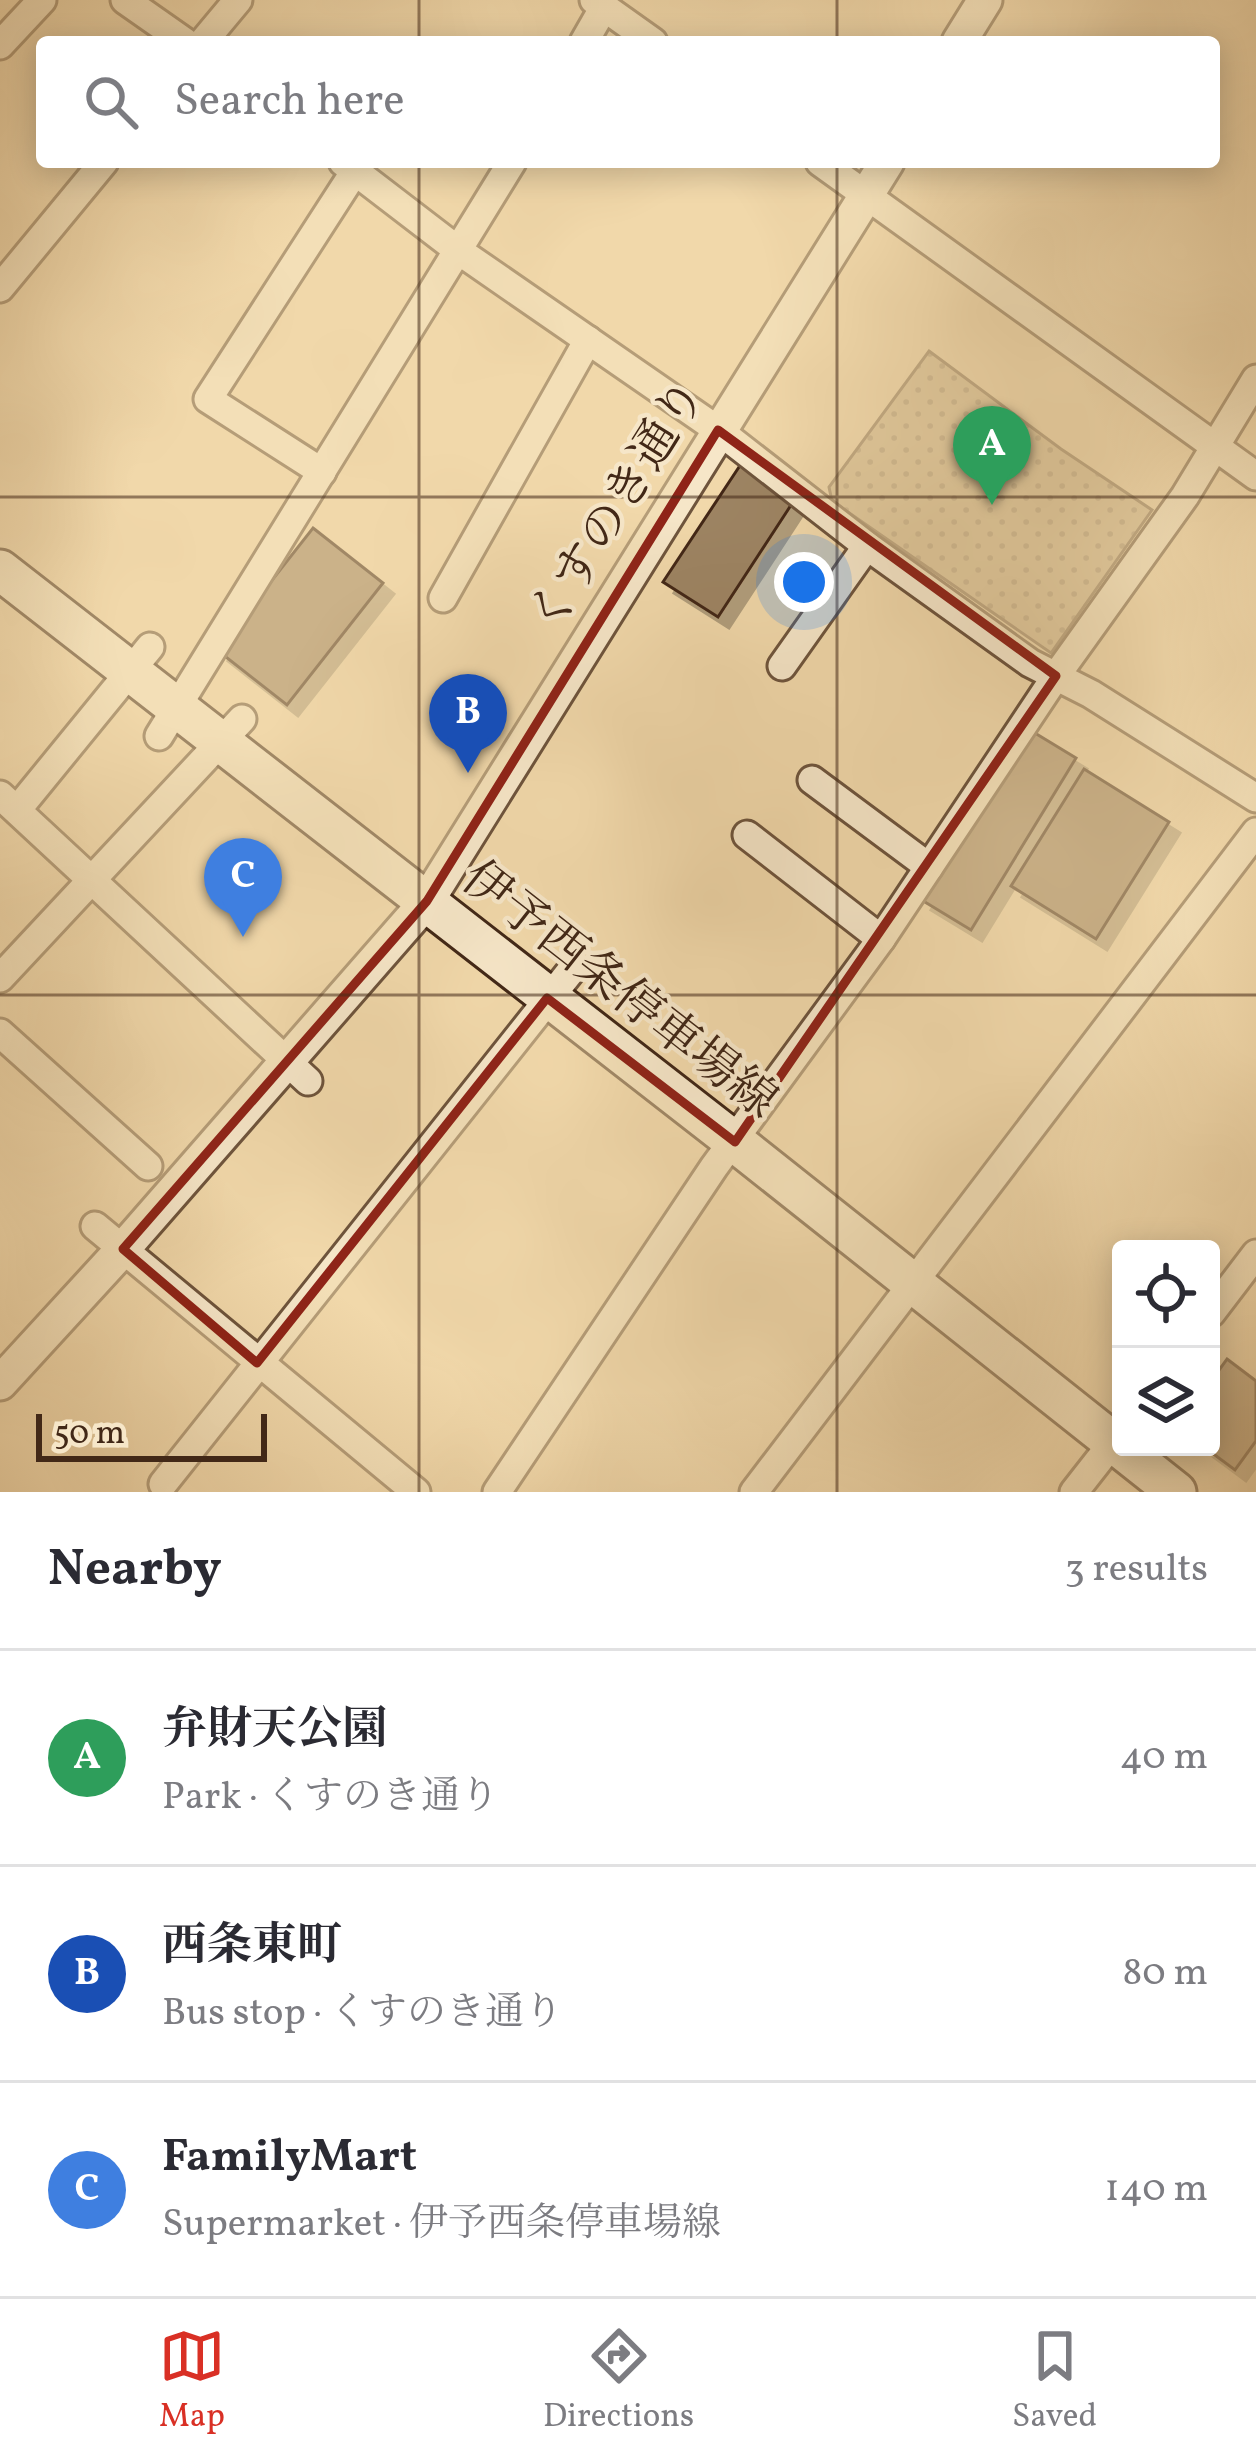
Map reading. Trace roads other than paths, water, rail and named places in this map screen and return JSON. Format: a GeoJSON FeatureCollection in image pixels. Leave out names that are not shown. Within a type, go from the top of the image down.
{"type":"FeatureCollection","features":[{"type":"Feature","properties":{"kind":"main road","name":"伊予西条停車場線"},"geometry":{"type":"LineString","coordinates":[[0,569],[140,660],[167,722],[231,731],[427,901],[559,985],[735,1142],[911,1284],[1112,1433]]}},
{"type":"Feature","properties":{"kind":"main road","name":"伊予西条停車場線"},"geometry":{"type":"LineString","coordinates":[[1137,1456],[1176,1492]]}},
{"type":"Feature","properties":{"kind":"street"},"geometry":{"type":"LineString","coordinates":[[0,46],[42,0]]}},
{"type":"Feature","properties":{"kind":"street"},"geometry":{"type":"LineString","coordinates":[[125,0],[176,36]]}},
{"type":"Feature","properties":{"kind":"street"},"geometry":{"type":"LineString","coordinates":[[208,36],[238,0]]}},
{"type":"Feature","properties":{"kind":"street"},"geometry":{"type":"LineString","coordinates":[[963,36],[985,0]]}},
{"type":"Feature","properties":{"kind":"street"},"geometry":{"type":"LineString","coordinates":[[586,36],[599,4],[644,36]]}},
{"type":"Feature","properties":{"kind":"street"},"geometry":{"type":"LineString","coordinates":[[0,288],[99,168]]}},
{"type":"Feature","properties":{"kind":"street"},"geometry":{"type":"LineString","coordinates":[[322,472],[208,399],[348,168]]}},
{"type":"Feature","properties":{"kind":"street"},"geometry":{"type":"LineString","coordinates":[[350,168],[459,250],[718,430],[867,546],[1030,663],[1091,694],[1256,798]]}},
{"type":"Feature","properties":{"kind":"street"},"geometry":{"type":"LineString","coordinates":[[167,722],[508,168]]}},
{"type":"Feature","properties":{"kind":"street"},"geometry":{"type":"LineString","coordinates":[[828,168],[1256,476]]}},
{"type":"Feature","properties":{"kind":"street","name":"くすのき通り"},"geometry":{"type":"LineString","coordinates":[[0,1383],[298,1072],[427,901],[883,168]]}},
{"type":"Feature","properties":{"kind":"street"},"geometry":{"type":"LineString","coordinates":[[443,598],[588,340]]}},
{"type":"Feature","properties":{"kind":"street"},"geometry":{"type":"LineString","coordinates":[[497,1492],[735,1142],[881,939],[1056,676],[1185,496],[1256,379]]}},
{"type":"Feature","properties":{"kind":"street"},"geometry":{"type":"LineString","coordinates":[[782,666],[867,546]]}},
{"type":"Feature","properties":{"kind":"street"},"geometry":{"type":"LineString","coordinates":[[140,660],[8,802],[298,1072]]}},
{"type":"Feature","properties":{"kind":"street"},"geometry":{"type":"LineString","coordinates":[[0,978],[231,731]]}},
{"type":"Feature","properties":{"kind":"street"},"geometry":{"type":"LineString","coordinates":[[812,780],[928,867]]}},
{"type":"Feature","properties":{"kind":"street"},"geometry":{"type":"LineString","coordinates":[[764,1488],[911,1284],[1256,832]]}},
{"type":"Feature","properties":{"kind":"street"},"geometry":{"type":"LineString","coordinates":[[747,835],[881,939]]}},
{"type":"Feature","properties":{"kind":"street"},"geometry":{"type":"LineString","coordinates":[[163,1484],[559,985]]}},
{"type":"Feature","properties":{"kind":"street"},"geometry":{"type":"LineString","coordinates":[[0,1034],[148,1166]]}},
{"type":"Feature","properties":{"kind":"street"},"geometry":{"type":"LineString","coordinates":[[94,1226],[416,1492]]}},
{"type":"Feature","properties":{"kind":"street"},"geometry":{"type":"LineString","coordinates":[[1220,1301],[1256,1253]]}},
{"type":"Feature","properties":{"kind":"street"},"geometry":{"type":"LineString","coordinates":[[1074,1492],[1112,1443]]}},
{"type":"Feature","properties":{"kind":"place","name":"弁財天公園"},"geometry":{"type":"Point","coordinates":[992,505]}},
{"type":"Feature","properties":{"kind":"place","name":"西条東町"},"geometry":{"type":"Point","coordinates":[468,773]}},
{"type":"Feature","properties":{"kind":"place","name":"FamilyMart"},"geometry":{"type":"Point","coordinates":[243,937]}}]}
